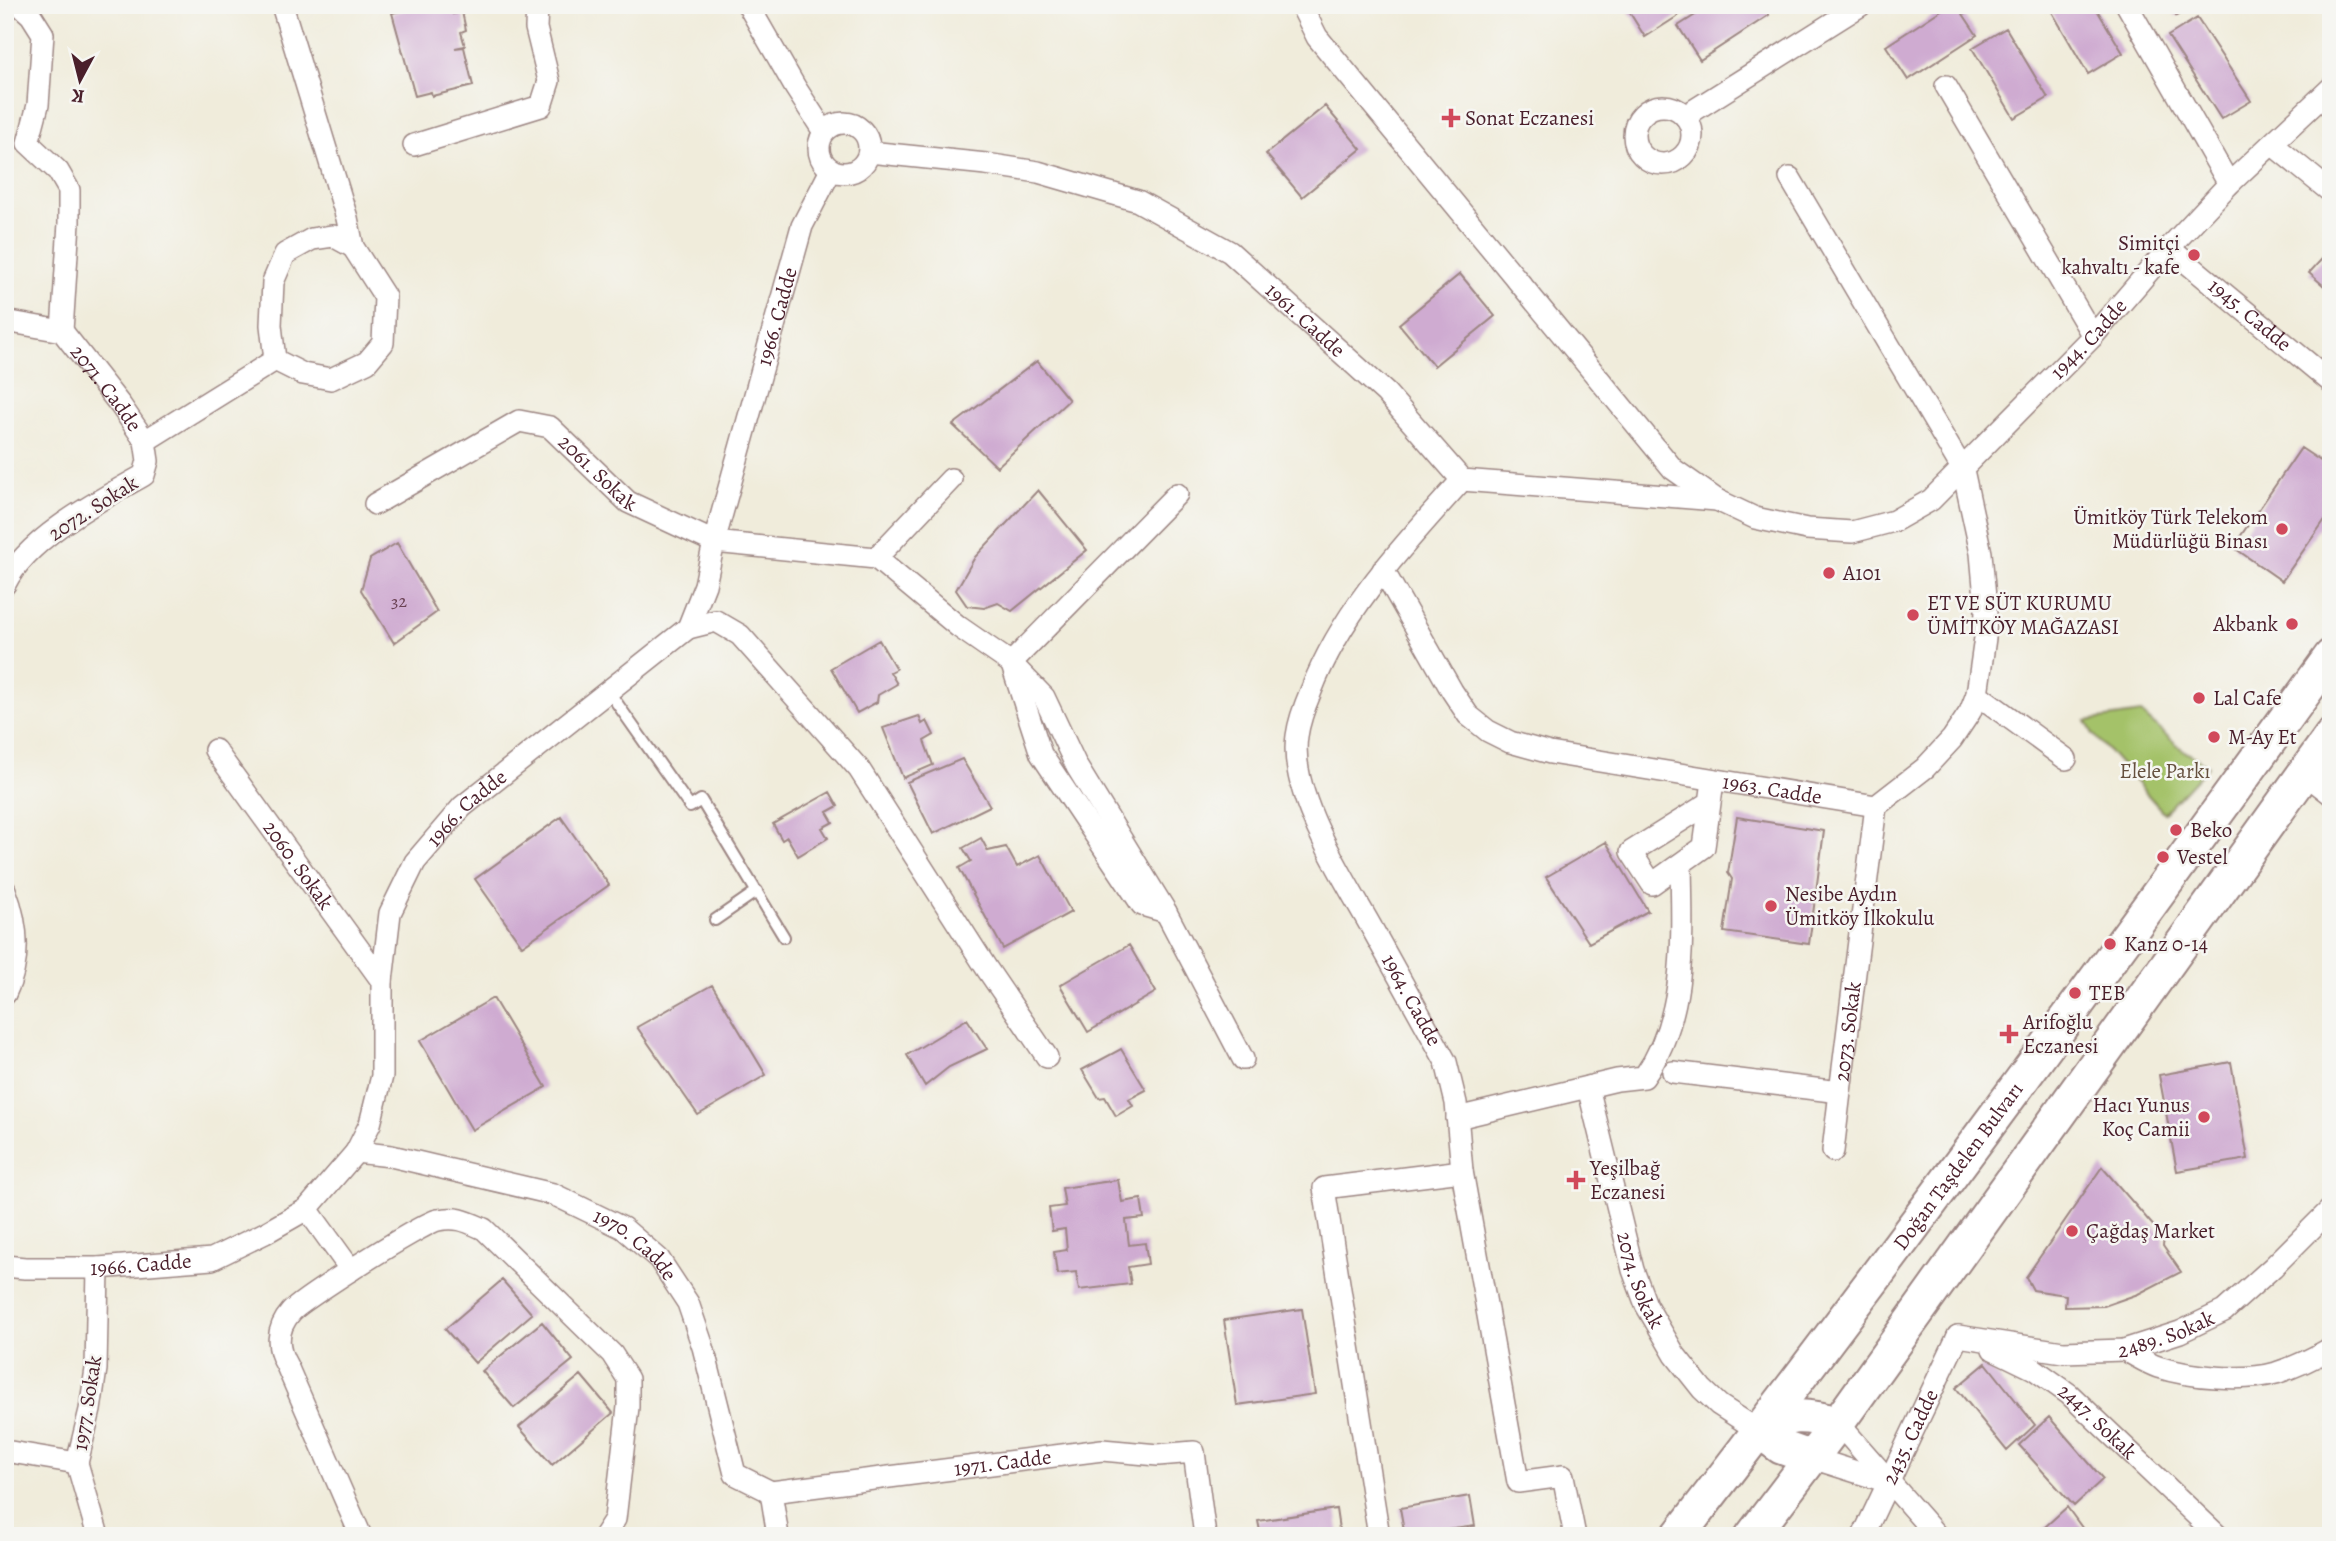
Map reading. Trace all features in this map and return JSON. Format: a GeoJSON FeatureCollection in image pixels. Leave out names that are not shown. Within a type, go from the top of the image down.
{"type":"FeatureCollection","features":[{"type":"Feature","properties":{"kind":"main road","name":"Doğan Taşdelen Bulvarı"},"geometry":{"type":"LineString","coordinates":[[1678,1536],[1759,1431],[2331,656]]}},
{"type":"Feature","properties":{"kind":"main road"},"geometry":{"type":"LineString","coordinates":[[1752,1536],[1838,1423],[2330,739]]}},
{"type":"Feature","properties":{"kind":"main road"},"geometry":{"type":"LineString","coordinates":[[1812,1458],[1781,1447],[1759,1431],[1776,1420],[1792,1416],[1808,1416],[1838,1423]]}},
{"type":"Feature","properties":{"kind":"street"},"geometry":{"type":"LineString","coordinates":[[20,5],[32,15],[43,34],[38,105],[29,143],[58,172],[69,190],[62,331]]}},
{"type":"Feature","properties":{"kind":"street"},"geometry":{"type":"LineString","coordinates":[[282,5],[347,218],[353,247],[385,298],[383,343],[367,362],[331,379],[303,374],[275,360],[271,325],[273,282],[285,254],[312,239],[333,236],[353,247]]}},
{"type":"Feature","properties":{"kind":"street"},"geometry":{"type":"LineString","coordinates":[[414,145],[541,106],[549,81],[536,28],[537,5]]}},
{"type":"Feature","properties":{"kind":"street"},"geometry":{"type":"LineString","coordinates":[[748,5],[824,132]]}},
{"type":"Feature","properties":{"kind":"street"},"geometry":{"type":"LineString","coordinates":[[1301,5],[1317,37],[1673,469],[1717,500]]}},
{"type":"Feature","properties":{"kind":"street"},"geometry":{"type":"LineString","coordinates":[[1685,116],[1861,5]]}},
{"type":"Feature","properties":{"kind":"street"},"geometry":{"type":"LineString","coordinates":[[2127,5],[2229,184]]}},
{"type":"Feature","properties":{"kind":"street"},"geometry":{"type":"LineString","coordinates":[[1946,86],[2093,336]]}},
{"type":"Feature","properties":{"kind":"street","name":"1944. Cadde"},"geometry":{"type":"LineString","coordinates":[[1717,500],[1755,519],[1807,529],[1852,531],[1894,521],[1931,500],[2093,336],[2229,184],[2331,88]]}},
{"type":"Feature","properties":{"kind":"street"},"geometry":{"type":"LineString","coordinates":[[838,123],[855,125],[867,136],[870,152],[862,167],[855,171],[839,173],[831,170],[820,157],[820,140],[824,132],[838,123]]}},
{"type":"Feature","properties":{"kind":"street"},"geometry":{"type":"LineString","coordinates":[[2272,144],[2331,192]]}},
{"type":"Feature","properties":{"kind":"street","name":"1961. Cadde"},"geometry":{"type":"LineString","coordinates":[[870,152],[1038,172],[1138,201],[1230,252],[1386,393],[1462,480]]}},
{"type":"Feature","properties":{"kind":"street","name":"1966. Cadde"},"geometry":{"type":"LineString","coordinates":[[5,1266],[98,1268],[212,1259],[307,1209],[356,1152],[370,1124],[382,1076],[382,981],[390,913],[415,862],[462,807],[688,628],[705,585],[714,542],[802,226],[831,170]]}},
{"type":"Feature","properties":{"kind":"street"},"geometry":{"type":"LineString","coordinates":[[1790,178],[1963,470],[1981,553],[1985,638],[1977,694],[1970,712],[1952,739],[1925,768],[1875,806]]}},
{"type":"Feature","properties":{"kind":"street","name":"1945. Cadde"},"geometry":{"type":"LineString","coordinates":[[2169,248],[2331,382]]}},
{"type":"Feature","properties":{"kind":"street","name":"2071. Cadde"},"geometry":{"type":"LineString","coordinates":[[5,321],[62,331],[121,406],[147,451]]}},
{"type":"Feature","properties":{"kind":"street","name":"2072. Sokak"},"geometry":{"type":"LineString","coordinates":[[5,584],[11,572],[55,528],[144,475],[147,451],[275,360]]}},
{"type":"Feature","properties":{"kind":"street","name":"2061. Sokak"},"geometry":{"type":"LineString","coordinates":[[375,504],[519,421],[550,427],[628,502],[714,542],[876,558]]}},
{"type":"Feature","properties":{"kind":"street"},"geometry":{"type":"LineString","coordinates":[[951,479],[876,558],[959,627],[1012,663],[1041,754],[1142,905],[1166,912],[1243,1059]]}},
{"type":"Feature","properties":{"kind":"street"},"geometry":{"type":"LineString","coordinates":[[1462,480],[1717,500]]}},
{"type":"Feature","properties":{"kind":"street","name":"1964. Cadde"},"geometry":{"type":"LineString","coordinates":[[1462,480],[1382,570],[1346,620],[1315,679],[1304,708],[1296,737],[1298,764],[1303,791],[1323,840],[1446,1062],[1457,1118],[1462,1171],[1518,1482],[1563,1476],[1575,1536]]}},
{"type":"Feature","properties":{"kind":"street"},"geometry":{"type":"LineString","coordinates":[[1012,663],[1177,494]]}},
{"type":"Feature","properties":{"kind":"street","name":"1963. Cadde"},"geometry":{"type":"LineString","coordinates":[[1382,570],[1468,715],[1510,742],[1550,753],[1875,806]]}},
{"type":"Feature","properties":{"kind":"street"},"geometry":{"type":"LineString","coordinates":[[688,628],[716,621],[740,635],[859,769],[987,969],[1047,1056]]}},
{"type":"Feature","properties":{"kind":"street"},"geometry":{"type":"LineString","coordinates":[[1977,694],[2066,759]]}},
{"type":"Feature","properties":{"kind":"street","name":"2060. Sokak"},"geometry":{"type":"LineString","coordinates":[[215,750],[382,981]]}},
{"type":"Feature","properties":{"kind":"street"},"geometry":{"type":"LineString","coordinates":[[2304,774],[2331,794]]}},
{"type":"Feature","properties":{"kind":"street"},"geometry":{"type":"LineString","coordinates":[[1709,803],[1631,852],[1652,884],[1704,847],[1713,781]]}},
{"type":"Feature","properties":{"kind":"street","name":"2073. Sokak"},"geometry":{"type":"LineString","coordinates":[[1673,1072],[1840,1092],[1875,806]]}},
{"type":"Feature","properties":{"kind":"street"},"geometry":{"type":"LineString","coordinates":[[1457,1118],[1588,1087],[1644,1077],[1668,1030],[1678,984],[1682,948],[1681,864]]}},
{"type":"Feature","properties":{"kind":"street"},"geometry":{"type":"LineString","coordinates":[[5,890],[14,915],[18,951],[5,994]]}},
{"type":"Feature","properties":{"kind":"street","name":"2074. Sokak"},"geometry":{"type":"LineString","coordinates":[[1588,1087],[1633,1270],[1646,1305],[1675,1355],[1702,1389],[1719,1405],[1759,1431]]}},
{"type":"Feature","properties":{"kind":"street"},"geometry":{"type":"LineString","coordinates":[[1833,1152],[1840,1092]]}},
{"type":"Feature","properties":{"kind":"street","name":"1970. Cadde"},"geometry":{"type":"LineString","coordinates":[[356,1152],[391,1156],[553,1194],[623,1228],[659,1259],[688,1303],[703,1347],[735,1474],[771,1492]]}},
{"type":"Feature","properties":{"kind":"street"},"geometry":{"type":"LineString","coordinates":[[1379,1536],[1324,1188],[1462,1171]]}},
{"type":"Feature","properties":{"kind":"street"},"geometry":{"type":"LineString","coordinates":[[307,1209],[351,1270]]}},
{"type":"Feature","properties":{"kind":"street","name":"2489. Sokak"},"geometry":{"type":"LineString","coordinates":[[1958,1336],[2063,1352],[2124,1350],[2180,1332],[2224,1311],[2331,1209]]}},
{"type":"Feature","properties":{"kind":"street"},"geometry":{"type":"LineString","coordinates":[[361,1536],[310,1423],[288,1366],[280,1354],[279,1333],[291,1311],[351,1270],[434,1220],[458,1218],[484,1229],[612,1354],[628,1379],[628,1407],[615,1519],[604,1536]]}},
{"type":"Feature","properties":{"kind":"street","name":"1977. Sokak"},"geometry":{"type":"LineString","coordinates":[[98,1268],[96,1369],[90,1410],[76,1463],[98,1536]]}},
{"type":"Feature","properties":{"kind":"street","name":"2435. Cadde"},"geometry":{"type":"LineString","coordinates":[[1863,1536],[1958,1336]]}},
{"type":"Feature","properties":{"kind":"street","name":"2447. Sokak"},"geometry":{"type":"LineString","coordinates":[[1958,1336],[1999,1351],[2034,1369],[2069,1394],[2218,1536]]}},
{"type":"Feature","properties":{"kind":"street"},"geometry":{"type":"LineString","coordinates":[[2124,1350],[2155,1366],[2191,1376],[2233,1377],[2275,1373],[2331,1348]]}},
{"type":"Feature","properties":{"kind":"street"},"geometry":{"type":"LineString","coordinates":[[1838,1423],[1937,1536]]}},
{"type":"Feature","properties":{"kind":"street","name":"1971. Cadde"},"geometry":{"type":"LineString","coordinates":[[771,1492],[1102,1450],[1158,1455],[1194,1452],[1205,1536]]}},
{"type":"Feature","properties":{"kind":"street"},"geometry":{"type":"LineString","coordinates":[[5,1451],[76,1463]]}},
{"type":"Feature","properties":{"kind":"street"},"geometry":{"type":"LineString","coordinates":[[1812,1458],[1888,1482]]}},
{"type":"Feature","properties":{"kind":"street"},"geometry":{"type":"LineString","coordinates":[[771,1492],[778,1536]]}},
{"type":"Feature","properties":{"kind":"lane"},"geometry":{"type":"LineString","coordinates":[[609,692],[690,807],[701,800],[784,937]]}},
{"type":"Feature","properties":{"kind":"lane"},"geometry":{"type":"LineString","coordinates":[[715,920],[757,891]]}},
{"type":"Feature","properties":{"kind":"green space","name":"Elele Parkı"},"geometry":{"type":"Polygon","coordinates":[[[2141,713],[2183,750],[2208,766],[2164,813],[2093,734],[2086,721],[2141,713]]]}},
{"type":"Feature","properties":{"kind":"building"},"geometry":{"type":"Polygon","coordinates":[[[423,5],[451,5],[453,14],[462,12],[466,30],[461,32],[465,46],[455,48],[464,47],[473,86],[432,96],[431,92],[415,96],[392,13],[423,5]]]}},
{"type":"Feature","properties":{"kind":"building"},"geometry":{"type":"Polygon","coordinates":[[[1625,5],[1672,5],[1678,16],[1645,37],[1625,5]]]}},
{"type":"Feature","properties":{"kind":"building"},"geometry":{"type":"Polygon","coordinates":[[[1711,5],[1763,5],[1769,15],[1700,60],[1678,26],[1711,5]]]}},
{"type":"Feature","properties":{"kind":"building"},"geometry":{"type":"Polygon","coordinates":[[[1949,5],[1957,5],[1977,35],[1908,80],[1886,46],[1949,5]]]}},
{"type":"Feature","properties":{"kind":"building"},"geometry":{"type":"Polygon","coordinates":[[[2048,5],[2094,5],[2123,53],[2088,74],[2048,5]]]}},
{"type":"Feature","properties":{"kind":"building"},"geometry":{"type":"Polygon","coordinates":[[[2170,5],[2195,5],[2176,16],[2170,5]]]}},
{"type":"Feature","properties":{"kind":"building"},"geometry":{"type":"Polygon","coordinates":[[[2197,18],[2251,101],[2221,119],[2168,36],[2197,18]]]}},
{"type":"Feature","properties":{"kind":"building"},"geometry":{"type":"Polygon","coordinates":[[[2006,28],[2048,98],[2014,118],[1972,48],[2006,28]]]}},
{"type":"Feature","properties":{"kind":"building"},"geometry":{"type":"Polygon","coordinates":[[[1325,106],[1361,149],[1302,197],[1266,154],[1325,106]]]}},
{"type":"Feature","properties":{"kind":"building"},"geometry":{"type":"Polygon","coordinates":[[[2331,249],[2331,292],[2309,273],[2331,249]]]}},
{"type":"Feature","properties":{"kind":"building"},"geometry":{"type":"Polygon","coordinates":[[[1460,274],[1495,316],[1434,366],[1399,324],[1460,274]]]}},
{"type":"Feature","properties":{"kind":"building"},"geometry":{"type":"Polygon","coordinates":[[[1037,361],[1069,400],[997,467],[953,425],[1037,361]]]}},
{"type":"Feature","properties":{"kind":"building","name":"Ümitköy Türk Telekom Müdürlüğü Binası"},"geometry":{"type":"Polygon","coordinates":[[[2301,448],[2331,468],[2331,511],[2282,581],[2233,547],[2301,448]]]}},
{"type":"Feature","properties":{"kind":"building"},"geometry":{"type":"Polygon","coordinates":[[[1038,490],[1087,550],[1012,611],[998,603],[984,608],[967,606],[956,590],[975,557],[1038,490]]]}},
{"type":"Feature","properties":{"kind":"building"},"geometry":{"type":"Polygon","coordinates":[[[397,543],[437,612],[394,643],[361,590],[370,559],[397,543]]]}},
{"type":"Feature","properties":{"kind":"building"},"geometry":{"type":"Polygon","coordinates":[[[879,640],[896,669],[890,672],[897,684],[878,695],[877,702],[857,713],[831,668],[879,640]]]}},
{"type":"Feature","properties":{"kind":"building"},"geometry":{"type":"Polygon","coordinates":[[[919,716],[922,724],[927,721],[934,735],[924,741],[933,765],[903,778],[883,728],[919,716]]]}},
{"type":"Feature","properties":{"kind":"building"},"geometry":{"type":"Polygon","coordinates":[[[962,759],[990,806],[933,834],[907,782],[962,759]]]}},
{"type":"Feature","properties":{"kind":"building"},"geometry":{"type":"Polygon","coordinates":[[[830,792],[838,806],[827,812],[833,822],[822,828],[828,838],[798,856],[787,837],[782,840],[773,824],[830,792]]]}},
{"type":"Feature","properties":{"kind":"building"},"geometry":{"type":"Polygon","coordinates":[[[561,817],[609,885],[522,946],[475,879],[561,817]]]}},
{"type":"Feature","properties":{"kind":"building","name":"Nesibe Aydın Ümitköy İlkokulu"},"geometry":{"type":"Polygon","coordinates":[[[1737,817],[1824,831],[1809,944],[1724,932],[1732,879],[1728,873],[1737,817]]]}},
{"type":"Feature","properties":{"kind":"building"},"geometry":{"type":"Polygon","coordinates":[[[981,838],[988,851],[1006,847],[1017,867],[1040,855],[1071,912],[1003,949],[959,868],[971,861],[963,848],[981,838]]]}},
{"type":"Feature","properties":{"kind":"building"},"geometry":{"type":"Polygon","coordinates":[[[1606,842],[1648,911],[1589,943],[1546,877],[1606,842]]]}},
{"type":"Feature","properties":{"kind":"building"},"geometry":{"type":"Polygon","coordinates":[[[1129,945],[1156,992],[1088,1032],[1060,985],[1129,945]]]}},
{"type":"Feature","properties":{"kind":"building"},"geometry":{"type":"Polygon","coordinates":[[[712,985],[766,1075],[698,1115],[637,1027],[712,985]]]}},
{"type":"Feature","properties":{"kind":"building"},"geometry":{"type":"Polygon","coordinates":[[[493,998],[546,1087],[472,1130],[420,1041],[493,998]]]}},
{"type":"Feature","properties":{"kind":"building"},"geometry":{"type":"Polygon","coordinates":[[[967,1019],[987,1049],[949,1067],[925,1086],[907,1055],[967,1019]]]}},
{"type":"Feature","properties":{"kind":"building"},"geometry":{"type":"Polygon","coordinates":[[[1121,1049],[1146,1090],[1129,1099],[1133,1106],[1116,1116],[1105,1097],[1099,1098],[1082,1070],[1121,1049]]]}},
{"type":"Feature","properties":{"kind":"building","name":"Hacı Yunus Koç Camii"},"geometry":{"type":"Polygon","coordinates":[[[2231,1062],[2248,1159],[2177,1171],[2159,1075],[2231,1062]]]}},
{"type":"Feature","properties":{"kind":"building"},"geometry":{"type":"Polygon","coordinates":[[[2102,1167],[2164,1238],[2163,1246],[2181,1272],[2138,1294],[2104,1306],[2065,1307],[2066,1295],[2033,1290],[2026,1277],[2102,1167]]]}},
{"type":"Feature","properties":{"kind":"building"},"geometry":{"type":"Polygon","coordinates":[[[1118,1180],[1122,1202],[1141,1199],[1144,1218],[1126,1220],[1129,1245],[1145,1243],[1148,1264],[1128,1267],[1131,1284],[1079,1290],[1076,1272],[1057,1274],[1054,1252],[1067,1250],[1065,1229],[1052,1231],[1049,1208],[1065,1206],[1062,1188],[1118,1180]]]}},
{"type":"Feature","properties":{"kind":"building"},"geometry":{"type":"Polygon","coordinates":[[[502,1280],[532,1314],[475,1363],[445,1329],[502,1280]]]}},
{"type":"Feature","properties":{"kind":"building"},"geometry":{"type":"Polygon","coordinates":[[[1302,1309],[1315,1394],[1237,1405],[1224,1320],[1302,1309]]]}},
{"type":"Feature","properties":{"kind":"building"},"geometry":{"type":"Polygon","coordinates":[[[542,1322],[573,1360],[514,1408],[482,1371],[542,1322]]]}},
{"type":"Feature","properties":{"kind":"building"},"geometry":{"type":"Polygon","coordinates":[[[1986,1363],[2035,1425],[2007,1451],[1956,1388],[1986,1363]]]}},
{"type":"Feature","properties":{"kind":"building"},"geometry":{"type":"Polygon","coordinates":[[[581,1375],[613,1413],[552,1465],[519,1427],[581,1375]]]}},
{"type":"Feature","properties":{"kind":"building"},"geometry":{"type":"Polygon","coordinates":[[[2049,1417],[2103,1479],[2074,1506],[2019,1445],[2049,1417]]]}},
{"type":"Feature","properties":{"kind":"building"},"geometry":{"type":"Polygon","coordinates":[[[1470,1496],[1475,1526],[1405,1536],[1400,1508],[1470,1496]]]}},
{"type":"Feature","properties":{"kind":"building"},"geometry":{"type":"Polygon","coordinates":[[[2067,1507],[2088,1536],[2035,1536],[2067,1507]]]}},
{"type":"Feature","properties":{"kind":"building"},"geometry":{"type":"Polygon","coordinates":[[[1336,1509],[1340,1536],[1261,1536],[1258,1521],[1336,1509]]]}},
{"type":"Feature","properties":{"kind":"place","name":"Sonat Eczanesi"},"geometry":{"type":"Point","coordinates":[1451,118]}},
{"type":"Feature","properties":{"kind":"place","name":"Simitçi kahvaltı - kafe"},"geometry":{"type":"Point","coordinates":[2194,255]}},
{"type":"Feature","properties":{"kind":"place","name":"Ümitköy Türk Telekom Müdürlüğü Binası"},"geometry":{"type":"Point","coordinates":[2282,529]}},
{"type":"Feature","properties":{"kind":"place","name":"A101"},"geometry":{"type":"Point","coordinates":[1829,573]}},
{"type":"Feature","properties":{"kind":"place","name":"ET VE SÜT KURUMU ÜMİTKÖY MAĞAZASI"},"geometry":{"type":"Point","coordinates":[1913,615]}},
{"type":"Feature","properties":{"kind":"place","name":"Akbank"},"geometry":{"type":"Point","coordinates":[2292,624]}},
{"type":"Feature","properties":{"kind":"place","name":"Lal Cafe"},"geometry":{"type":"Point","coordinates":[2199,698]}},
{"type":"Feature","properties":{"kind":"place","name":"M-Ay Et"},"geometry":{"type":"Point","coordinates":[2214,737]}},
{"type":"Feature","properties":{"kind":"place","name":"Beko"},"geometry":{"type":"Point","coordinates":[2176,830]}},
{"type":"Feature","properties":{"kind":"place","name":"Vestel"},"geometry":{"type":"Point","coordinates":[2163,857]}},
{"type":"Feature","properties":{"kind":"place","name":"Nesibe Aydın Ümitköy İlkokulu"},"geometry":{"type":"Point","coordinates":[1771,906]}},
{"type":"Feature","properties":{"kind":"place","name":"Kanz 0-14"},"geometry":{"type":"Point","coordinates":[2110,944]}},
{"type":"Feature","properties":{"kind":"place","name":"TEB"},"geometry":{"type":"Point","coordinates":[2075,993]}},
{"type":"Feature","properties":{"kind":"place","name":"Arifoğlu Eczanesi"},"geometry":{"type":"Point","coordinates":[2009,1034]}},
{"type":"Feature","properties":{"kind":"place","name":"Hacı Yunus Koç Camii"},"geometry":{"type":"Point","coordinates":[2204,1117]}},
{"type":"Feature","properties":{"kind":"place","name":"Yeşilbağ Eczanesi"},"geometry":{"type":"Point","coordinates":[1576,1180]}},
{"type":"Feature","properties":{"kind":"place","name":"Çağdaş Market"},"geometry":{"type":"Point","coordinates":[2072,1231]}}]}
